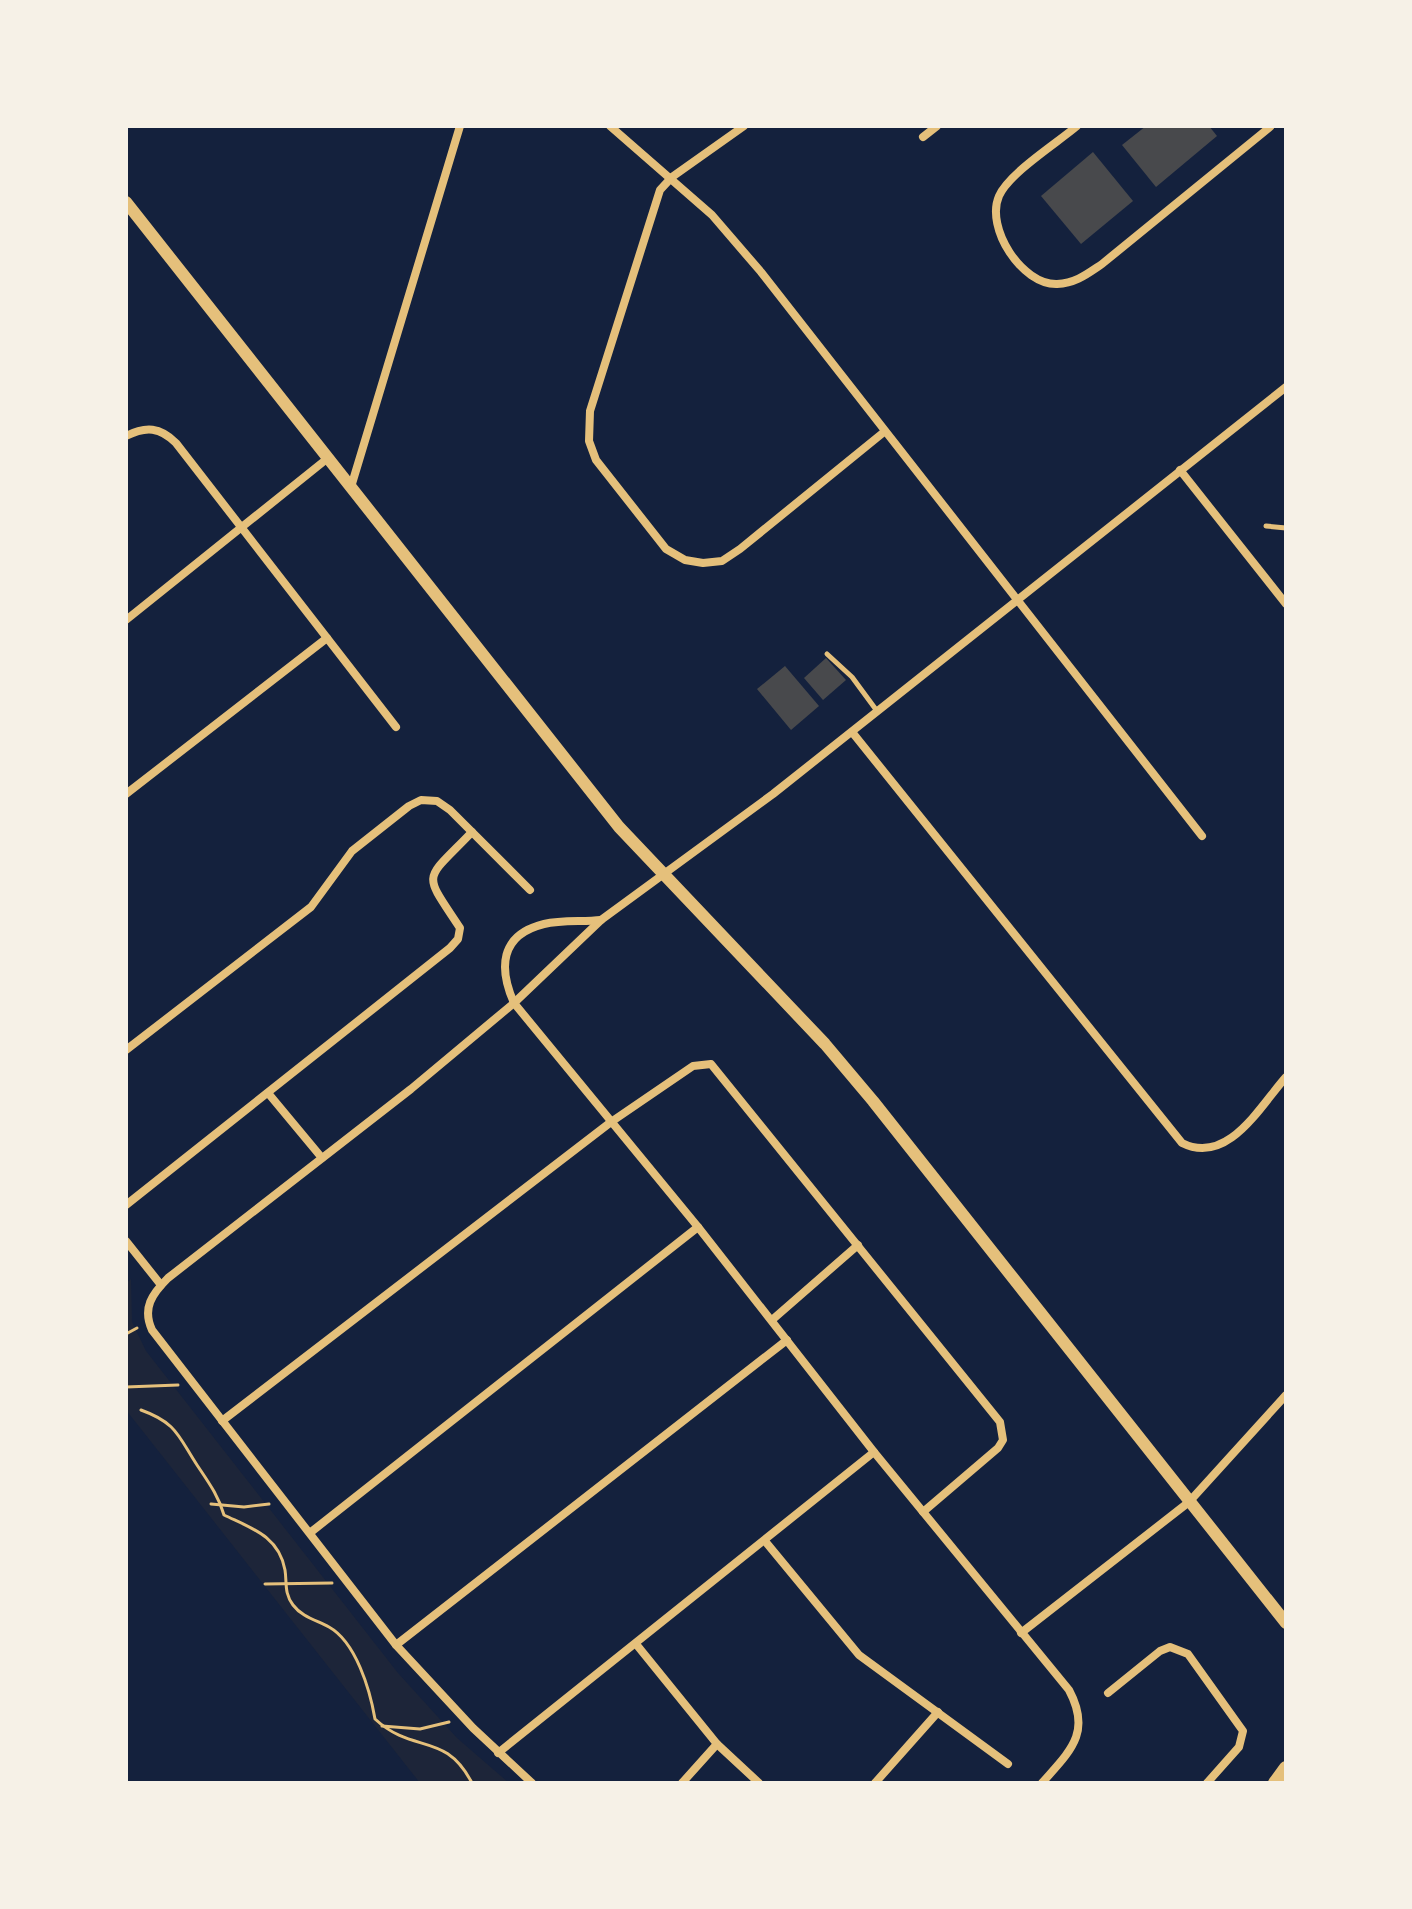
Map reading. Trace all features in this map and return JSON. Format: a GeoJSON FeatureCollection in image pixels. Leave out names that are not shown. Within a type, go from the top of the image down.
{"type":"FeatureCollection","features":[{"type":"Feature","properties":{"kind":"main road"},"geometry":{"type":"LineString","coordinates":[[1277,1783],[1286,1768]]}},
{"type":"Feature","properties":{"kind":"main road"},"geometry":{"type":"LineString","coordinates":[[1277,1783],[1286,1777]]}},
{"type":"Feature","properties":{"kind":"street"},"geometry":{"type":"LineString","coordinates":[[351,487],[460,126]]}},
{"type":"Feature","properties":{"kind":"street"},"geometry":{"type":"LineString","coordinates":[[610,126],[712,215],[761,272],[1202,836]]}},
{"type":"Feature","properties":{"kind":"street"},"geometry":{"type":"LineString","coordinates":[[744,126],[672,177],[655,201],[593,399],[588,431],[596,460],[666,549],[695,562],[722,561],[884,432]]}},
{"type":"Feature","properties":{"kind":"street"},"geometry":{"type":"LineString","coordinates":[[923,137],[937,126]]}},
{"type":"Feature","properties":{"kind":"street"},"geometry":{"type":"LineString","coordinates":[[1077,126],[1009,182],[996,202],[998,225],[1015,258],[1033,275],[1055,284],[1081,279],[1102,264],[1270,126]]}},
{"type":"Feature","properties":{"kind":"street"},"geometry":{"type":"LineString","coordinates":[[126,202],[619,827],[844,1067],[1286,1623]]}},
{"type":"Feature","properties":{"kind":"street"},"geometry":{"type":"LineString","coordinates":[[532,1783],[461,1716],[396,1645],[152,1330],[147,1312],[150,1300],[161,1285],[514,1003],[601,920],[852,732],[1286,387]]}},
{"type":"Feature","properties":{"kind":"street"},"geometry":{"type":"LineString","coordinates":[[126,436],[150,428],[168,435],[396,727]]}},
{"type":"Feature","properties":{"kind":"street"},"geometry":{"type":"LineString","coordinates":[[126,620],[328,458]]}},
{"type":"Feature","properties":{"kind":"street"},"geometry":{"type":"LineString","coordinates":[[1180,470],[1286,604]]}},
{"type":"Feature","properties":{"kind":"street"},"geometry":{"type":"LineString","coordinates":[[126,794],[327,638]]}},
{"type":"Feature","properties":{"kind":"street"},"geometry":{"type":"LineString","coordinates":[[852,732],[1174,1137],[1191,1148],[1217,1147],[1235,1136],[1286,1077]]}},
{"type":"Feature","properties":{"kind":"street"},"geometry":{"type":"LineString","coordinates":[[126,1050],[311,907],[352,851],[421,800],[437,801],[530,890]]}},
{"type":"Feature","properties":{"kind":"street"},"geometry":{"type":"LineString","coordinates":[[126,1205],[458,939],[460,928],[432,888],[431,880],[435,870],[472,832]]}},
{"type":"Feature","properties":{"kind":"street"},"geometry":{"type":"LineString","coordinates":[[601,920],[545,924],[514,942],[505,956],[502,977],[514,1003],[698,1227],[1078,1707],[1080,1721],[1072,1745],[1042,1783]]}},
{"type":"Feature","properties":{"kind":"street"},"geometry":{"type":"LineString","coordinates":[[222,1421],[611,1122],[693,1066],[711,1064],[1004,1430],[998,1448],[923,1512]]}},
{"type":"Feature","properties":{"kind":"street"},"geometry":{"type":"LineString","coordinates":[[268,1093],[322,1158]]}},
{"type":"Feature","properties":{"kind":"street"},"geometry":{"type":"LineString","coordinates":[[311,1532],[698,1227]]}},
{"type":"Feature","properties":{"kind":"street"},"geometry":{"type":"LineString","coordinates":[[126,1241],[161,1285]]}},
{"type":"Feature","properties":{"kind":"street"},"geometry":{"type":"LineString","coordinates":[[772,1320],[858,1245]]}},
{"type":"Feature","properties":{"kind":"street"},"geometry":{"type":"LineString","coordinates":[[396,1645],[787,1340]]}},
{"type":"Feature","properties":{"kind":"street"},"geometry":{"type":"LineString","coordinates":[[1021,1633],[1189,1502],[1286,1395]]}},
{"type":"Feature","properties":{"kind":"street"},"geometry":{"type":"LineString","coordinates":[[498,1753],[874,1452]]}},
{"type":"Feature","properties":{"kind":"street"},"geometry":{"type":"LineString","coordinates":[[765,1541],[859,1655],[1008,1764]]}},
{"type":"Feature","properties":{"kind":"street"},"geometry":{"type":"LineString","coordinates":[[636,1644],[717,1744],[759,1783]]}},
{"type":"Feature","properties":{"kind":"street"},"geometry":{"type":"LineString","coordinates":[[1108,1693],[1160,1651],[1170,1647],[1188,1654],[1243,1731],[1239,1747],[1207,1783]]}},
{"type":"Feature","properties":{"kind":"street"},"geometry":{"type":"LineString","coordinates":[[875,1783],[938,1712]]}},
{"type":"Feature","properties":{"kind":"street"},"geometry":{"type":"LineString","coordinates":[[682,1783],[717,1744]]}},
{"type":"Feature","properties":{"kind":"lane"},"geometry":{"type":"LineString","coordinates":[[1266,526],[1286,528]]}},
{"type":"Feature","properties":{"kind":"lane"},"geometry":{"type":"LineString","coordinates":[[827,654],[852,677],[877,711]]}},
{"type":"Feature","properties":{"kind":"path"},"geometry":{"type":"LineString","coordinates":[[126,1387],[194,1384]]}},
{"type":"Feature","properties":{"kind":"path"},"geometry":{"type":"LineString","coordinates":[[141,1410],[172,1425],[186,1441],[224,1515],[266,1535],[280,1551],[285,1586],[292,1604],[341,1636],[371,1694],[375,1719],[401,1738],[447,1750],[463,1766],[472,1783]]}},
{"type":"Feature","properties":{"kind":"path"},"geometry":{"type":"LineString","coordinates":[[211,1504],[257,1507],[283,1497]]}},
{"type":"Feature","properties":{"kind":"path"},"geometry":{"type":"LineString","coordinates":[[265,1584],[317,1586],[347,1580]]}},
{"type":"Feature","properties":{"kind":"path"},"geometry":{"type":"LineString","coordinates":[[382,1726],[420,1729],[441,1726],[461,1716]]}},
{"type":"Feature","properties":{"kind":"shaded area"},"geometry":{"type":"Polygon","coordinates":[[[131,1279],[132,1322],[146,1351],[398,1673],[457,1738],[509,1783],[420,1783],[126,1410],[126,1283],[131,1279]]]}},
{"type":"Feature","properties":{"kind":"building"},"geometry":{"type":"Polygon","coordinates":[[[1146,126],[1209,126],[1217,136],[1156,187],[1122,145],[1146,126]]]}},
{"type":"Feature","properties":{"kind":"building"},"geometry":{"type":"Polygon","coordinates":[[[1093,152],[1133,201],[1081,244],[1041,196],[1093,152]]]}},
{"type":"Feature","properties":{"kind":"building"},"geometry":{"type":"Polygon","coordinates":[[[826,658],[846,680],[823,700],[804,678],[826,658]]]}},
{"type":"Feature","properties":{"kind":"building"},"geometry":{"type":"Polygon","coordinates":[[[785,666],[819,706],[791,730],[757,689],[785,666]]]}}]}
